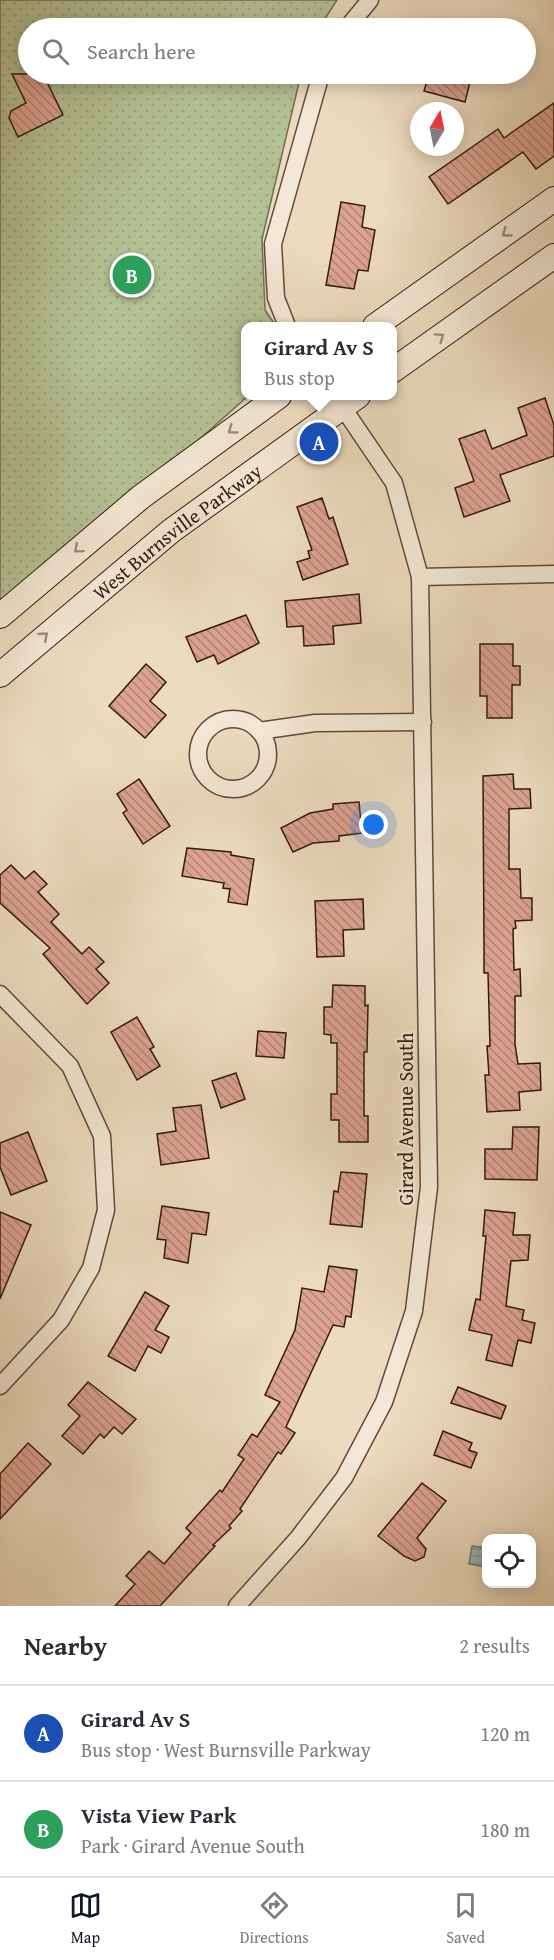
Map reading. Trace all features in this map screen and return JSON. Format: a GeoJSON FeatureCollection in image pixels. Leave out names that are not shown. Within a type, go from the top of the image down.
{"type":"FeatureCollection","features":[{"type":"Feature","properties":{"kind":"street"},"geometry":{"type":"LineString","coordinates":[[355,18],[370,0]]}},
{"type":"Feature","properties":{"kind":"street"},"geometry":{"type":"LineString","coordinates":[[285,322],[276,298],[273,244],[318,84]]}},
{"type":"Feature","properties":{"kind":"street"},"geometry":{"type":"LineString","coordinates":[[382,322],[554,199]]}},
{"type":"Feature","properties":{"kind":"street"},"geometry":{"type":"LineString","coordinates":[[397,368],[554,256]]}},
{"type":"Feature","properties":{"kind":"street"},"geometry":{"type":"LineString","coordinates":[[0,616],[141,497],[274,400]]}},
{"type":"Feature","properties":{"kind":"street","name":"West Burnsville Parkway"},"geometry":{"type":"LineString","coordinates":[[0,675],[171,531],[344,400]]}},
{"type":"Feature","properties":{"kind":"street","name":"Girard Avenue South"},"geometry":{"type":"LineString","coordinates":[[237,1606],[298,1538],[344,1478],[384,1402],[414,1311],[429,1187],[420,577],[394,483],[346,400]]}},
{"type":"Feature","properties":{"kind":"street"},"geometry":{"type":"LineString","coordinates":[[420,577],[554,574]]}},
{"type":"Feature","properties":{"kind":"street"},"geometry":{"type":"LineString","coordinates":[[260,731],[266,741],[268,753],[261,776],[240,789],[228,789],[207,778],[197,758],[202,736],[209,728],[229,719],[251,724],[260,731],[315,723],[423,722]]}},
{"type":"Feature","properties":{"kind":"street"},"geometry":{"type":"LineString","coordinates":[[0,994],[70,1066],[102,1136],[106,1210],[91,1268],[61,1320],[0,1386]]}},
{"type":"Feature","properties":{"kind":"green space"},"geometry":{"type":"Polygon","coordinates":[[[0,0],[337,0],[325,18],[18,18],[18,84],[299,84],[262,239],[265,310],[273,322],[241,322],[241,400],[244,400],[0,617],[0,0]]]}},
{"type":"Feature","properties":{"kind":"water"},"geometry":{"type":"Polygon","coordinates":[[[472,1546],[482,1547],[482,1566],[469,1564],[472,1546]]]}},
{"type":"Feature","properties":{"kind":"building"},"geometry":{"type":"Polygon","coordinates":[[[12,74],[18,74],[18,84],[48,84],[63,115],[18,137],[9,118],[11,111],[26,103],[12,74]]]}},
{"type":"Feature","properties":{"kind":"building"},"geometry":{"type":"Polygon","coordinates":[[[426,84],[470,84],[465,102],[424,91],[426,84]]]}},
{"type":"Feature","properties":{"kind":"building"},"geometry":{"type":"Polygon","coordinates":[[[554,103],[554,156],[536,169],[523,152],[448,204],[429,177],[459,156],[464,156],[464,153],[498,129],[504,138],[554,103]]]}},
{"type":"Feature","properties":{"kind":"building"},"geometry":{"type":"Polygon","coordinates":[[[341,202],[365,206],[362,227],[375,230],[368,271],[358,270],[354,289],[326,285],[341,202]]]}},
{"type":"Feature","properties":{"kind":"building"},"geometry":{"type":"Polygon","coordinates":[[[545,398],[554,425],[554,456],[500,475],[510,501],[464,517],[455,488],[474,481],[459,439],[485,430],[492,449],[527,435],[518,408],[545,398]]]}},
{"type":"Feature","properties":{"kind":"building"},"geometry":{"type":"Polygon","coordinates":[[[322,498],[329,519],[333,517],[348,564],[303,580],[297,562],[310,558],[308,551],[312,550],[297,507],[322,498]]]}},
{"type":"Feature","properties":{"kind":"building"},"geometry":{"type":"Polygon","coordinates":[[[359,594],[361,623],[333,626],[334,644],[304,646],[303,626],[287,627],[285,601],[359,594]]]}},
{"type":"Feature","properties":{"kind":"building"},"geometry":{"type":"Polygon","coordinates":[[[246,615],[259,643],[218,664],[214,655],[197,662],[186,637],[246,615]]]}},
{"type":"Feature","properties":{"kind":"building"},"geometry":{"type":"Polygon","coordinates":[[[480,644],[513,644],[513,666],[520,666],[520,685],[512,685],[512,718],[487,718],[487,696],[480,696],[480,644]]]}},
{"type":"Feature","properties":{"kind":"building"},"geometry":{"type":"Polygon","coordinates":[[[146,664],[166,682],[150,701],[166,715],[145,738],[109,706],[146,664]]]}},
{"type":"Feature","properties":{"kind":"building"},"geometry":{"type":"Polygon","coordinates":[[[513,774],[514,789],[530,789],[531,808],[509,809],[509,869],[520,869],[521,898],[532,898],[532,920],[515,921],[516,928],[513,929],[514,970],[520,969],[521,996],[515,996],[515,1044],[518,1064],[540,1063],[541,1090],[519,1092],[520,1110],[487,1112],[485,1075],[489,1075],[487,1046],[490,1046],[488,973],[484,973],[483,776],[513,774]]]}},
{"type":"Feature","properties":{"kind":"building"},"geometry":{"type":"Polygon","coordinates":[[[139,779],[170,826],[143,844],[123,813],[127,810],[117,794],[139,779]]]}},
{"type":"Feature","properties":{"kind":"building"},"geometry":{"type":"Polygon","coordinates":[[[359,802],[362,833],[339,836],[339,841],[313,843],[293,852],[281,828],[310,813],[333,809],[333,804],[359,802]]]}},
{"type":"Feature","properties":{"kind":"building"},"geometry":{"type":"Polygon","coordinates":[[[187,848],[231,852],[231,855],[254,859],[247,905],[228,902],[230,889],[223,888],[224,883],[182,876],[187,848]]]}},
{"type":"Feature","properties":{"kind":"building"},"geometry":{"type":"Polygon","coordinates":[[[11,865],[25,879],[34,871],[47,884],[38,892],[59,914],[51,922],[82,954],[89,947],[104,962],[96,969],[109,983],[87,1004],[43,954],[50,948],[0,903],[0,875],[11,865]]]}},
{"type":"Feature","properties":{"kind":"building"},"geometry":{"type":"Polygon","coordinates":[[[363,899],[364,929],[343,930],[344,956],[317,957],[315,901],[363,899]]]}},
{"type":"Feature","properties":{"kind":"building"},"geometry":{"type":"Polygon","coordinates":[[[333,985],[365,986],[365,1006],[368,1005],[367,1052],[364,1052],[364,1116],[368,1116],[368,1142],[339,1142],[339,1120],[331,1120],[331,1094],[337,1094],[337,1043],[331,1043],[331,1035],[324,1034],[324,1007],[332,1007],[333,985]]]}},
{"type":"Feature","properties":{"kind":"building"},"geometry":{"type":"Polygon","coordinates":[[[137,1017],[154,1047],[150,1049],[160,1066],[137,1080],[111,1032],[137,1017]]]}},
{"type":"Feature","properties":{"kind":"building"},"geometry":{"type":"Polygon","coordinates":[[[258,1031],[286,1033],[284,1058],[256,1056],[258,1031]]]}},
{"type":"Feature","properties":{"kind":"building"},"geometry":{"type":"Polygon","coordinates":[[[236,1073],[245,1099],[221,1108],[212,1081],[236,1073]]]}},
{"type":"Feature","properties":{"kind":"building"},"geometry":{"type":"Polygon","coordinates":[[[201,1105],[209,1158],[161,1165],[157,1134],[176,1131],[173,1108],[201,1105]]]}},
{"type":"Feature","properties":{"kind":"building"},"geometry":{"type":"Polygon","coordinates":[[[513,1127],[539,1127],[537,1180],[485,1179],[485,1149],[512,1149],[513,1127]]]}},
{"type":"Feature","properties":{"kind":"building"},"geometry":{"type":"Polygon","coordinates":[[[28,1132],[47,1181],[11,1195],[0,1167],[0,1143],[28,1132]]]}},
{"type":"Feature","properties":{"kind":"building"},"geometry":{"type":"Polygon","coordinates":[[[341,1172],[367,1174],[362,1227],[330,1224],[334,1191],[338,1192],[341,1172]]]}},
{"type":"Feature","properties":{"kind":"building"},"geometry":{"type":"Polygon","coordinates":[[[162,1206],[209,1213],[206,1235],[192,1233],[188,1263],[164,1258],[166,1240],[157,1239],[162,1206]]]}},
{"type":"Feature","properties":{"kind":"building"},"geometry":{"type":"Polygon","coordinates":[[[485,1210],[515,1213],[513,1235],[530,1235],[528,1260],[511,1261],[506,1306],[524,1310],[522,1320],[535,1323],[531,1343],[518,1340],[512,1366],[486,1360],[492,1335],[469,1330],[476,1299],[480,1300],[486,1236],[483,1236],[485,1210]]]}},
{"type":"Feature","properties":{"kind":"building"},"geometry":{"type":"Polygon","coordinates":[[[0,1212],[31,1225],[0,1299],[0,1212]]]}},
{"type":"Feature","properties":{"kind":"building"},"geometry":{"type":"Polygon","coordinates":[[[329,1266],[357,1270],[351,1317],[346,1316],[344,1327],[333,1325],[286,1427],[295,1433],[281,1454],[278,1452],[240,1509],[242,1511],[229,1526],[231,1528],[213,1545],[215,1546],[160,1606],[115,1606],[135,1584],[126,1576],[149,1551],[164,1564],[191,1533],[186,1528],[220,1490],[222,1492],[244,1459],[238,1455],[252,1434],[257,1437],[280,1402],[265,1395],[295,1330],[302,1288],[324,1292],[329,1266]]]}},
{"type":"Feature","properties":{"kind":"building"},"geometry":{"type":"Polygon","coordinates":[[[145,1292],[169,1306],[155,1330],[169,1337],[161,1353],[148,1346],[135,1371],[108,1356],[145,1292]]]}},
{"type":"Feature","properties":{"kind":"building"},"geometry":{"type":"Polygon","coordinates":[[[88,1382],[136,1419],[122,1434],[114,1427],[104,1438],[100,1434],[83,1454],[62,1436],[80,1416],[68,1405],[88,1382]]]}},
{"type":"Feature","properties":{"kind":"building"},"geometry":{"type":"Polygon","coordinates":[[[458,1387],[506,1406],[501,1419],[451,1403],[458,1387]]]}},
{"type":"Feature","properties":{"kind":"building"},"geometry":{"type":"Polygon","coordinates":[[[443,1431],[472,1443],[469,1450],[477,1453],[471,1468],[434,1455],[443,1431]]]}},
{"type":"Feature","properties":{"kind":"building"},"geometry":{"type":"Polygon","coordinates":[[[28,1443],[51,1464],[0,1519],[0,1474],[28,1443]]]}},
{"type":"Feature","properties":{"kind":"building"},"geometry":{"type":"Polygon","coordinates":[[[422,1483],[446,1501],[417,1538],[426,1549],[424,1557],[415,1561],[404,1556],[378,1536],[422,1483]]]}},
{"type":"Feature","properties":{"kind":"place","name":"Vista View Park"},"geometry":{"type":"Point","coordinates":[132,275]}},
{"type":"Feature","properties":{"kind":"place","name":"Girard Av S"},"geometry":{"type":"Point","coordinates":[319,442]}}]}
